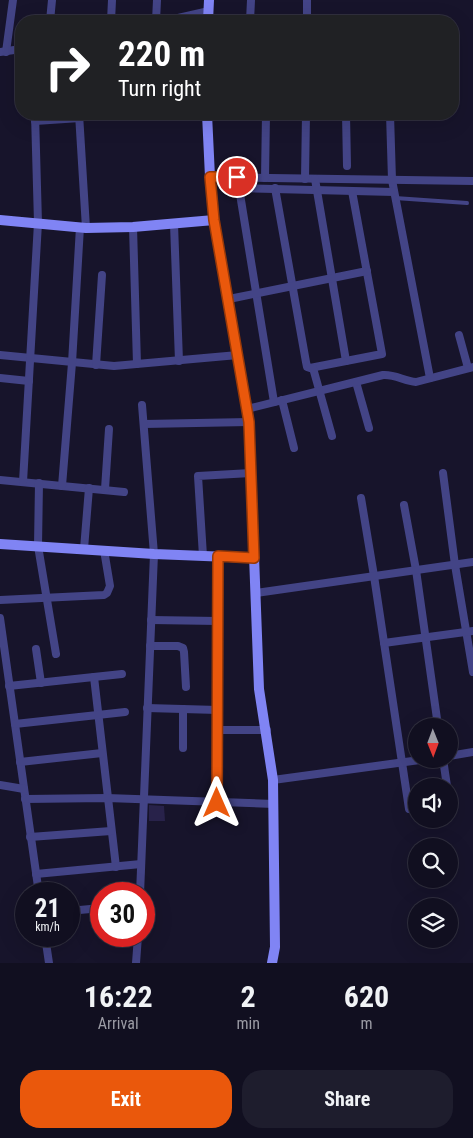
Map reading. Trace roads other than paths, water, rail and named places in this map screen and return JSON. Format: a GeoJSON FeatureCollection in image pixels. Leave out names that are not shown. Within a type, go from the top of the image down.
{"type":"FeatureCollection","features":[{"type":"Feature","properties":{"kind":"street"},"geometry":{"type":"LineString","coordinates":[[3,52],[13,0]]}},
{"type":"Feature","properties":{"kind":"street"},"geometry":{"type":"LineString","coordinates":[[51,15],[52,0]]}},
{"type":"Feature","properties":{"kind":"street"},"geometry":{"type":"LineString","coordinates":[[111,15],[112,0]]}},
{"type":"Feature","properties":{"kind":"street"},"geometry":{"type":"LineString","coordinates":[[156,0],[156,15]]}},
{"type":"Feature","properties":{"kind":"street"},"geometry":{"type":"LineString","coordinates":[[250,15],[251,0]]}},
{"type":"Feature","properties":{"kind":"street"},"geometry":{"type":"LineString","coordinates":[[307,0],[307,15]]}},
{"type":"Feature","properties":{"kind":"street"},"geometry":{"type":"LineString","coordinates":[[191,15],[209,11]]}},
{"type":"Feature","properties":{"kind":"street"},"geometry":{"type":"LineString","coordinates":[[23,482],[38,223],[35,120]]}},
{"type":"Feature","properties":{"kind":"street"},"geometry":{"type":"LineString","coordinates":[[62,486],[83,228],[79,120]]}},
{"type":"Feature","properties":{"kind":"street"},"geometry":{"type":"LineString","coordinates":[[207,120],[214,220],[249,422],[260,689],[273,780],[275,947],[272,963]]}},
{"type":"Feature","properties":{"kind":"street"},"geometry":{"type":"LineString","coordinates":[[265,178],[266,120]]}},
{"type":"Feature","properties":{"kind":"street"},"geometry":{"type":"LineString","coordinates":[[305,178],[306,120]]}},
{"type":"Feature","properties":{"kind":"street"},"geometry":{"type":"LineString","coordinates":[[346,120],[348,166]]}},
{"type":"Feature","properties":{"kind":"street"},"geometry":{"type":"LineString","coordinates":[[390,120],[392,180],[430,378]]}},
{"type":"Feature","properties":{"kind":"street"},"geometry":{"type":"LineString","coordinates":[[210,177],[473,181]]}},
{"type":"Feature","properties":{"kind":"street"},"geometry":{"type":"LineString","coordinates":[[223,177],[231,185],[239,188],[352,191],[395,195]]}},
{"type":"Feature","properties":{"kind":"street"},"geometry":{"type":"LineString","coordinates":[[315,179],[346,361]]}},
{"type":"Feature","properties":{"kind":"street"},"geometry":{"type":"LineString","coordinates":[[239,188],[256,293],[278,401],[294,448]]}},
{"type":"Feature","properties":{"kind":"street"},"geometry":{"type":"LineString","coordinates":[[275,188],[307,367],[313,368],[382,354],[352,191]]}},
{"type":"Feature","properties":{"kind":"street"},"geometry":{"type":"LineString","coordinates":[[0,220],[83,228],[133,227],[214,220]]}},
{"type":"Feature","properties":{"kind":"street"},"geometry":{"type":"LineString","coordinates":[[174,224],[179,360]]}},
{"type":"Feature","properties":{"kind":"street"},"geometry":{"type":"LineString","coordinates":[[133,227],[137,364]]}},
{"type":"Feature","properties":{"kind":"street"},"geometry":{"type":"LineString","coordinates":[[229,299],[367,271]]}},
{"type":"Feature","properties":{"kind":"street"},"geometry":{"type":"LineString","coordinates":[[96,366],[102,274]]}},
{"type":"Feature","properties":{"kind":"street"},"geometry":{"type":"LineString","coordinates":[[247,408],[391,374],[407,381],[416,382],[470,368],[459,335]]}},
{"type":"Feature","properties":{"kind":"street"},"geometry":{"type":"LineString","coordinates":[[0,355],[96,366],[114,366],[238,355]]}},
{"type":"Feature","properties":{"kind":"street"},"geometry":{"type":"LineString","coordinates":[[313,368],[332,436]]}},
{"type":"Feature","properties":{"kind":"street"},"geometry":{"type":"LineString","coordinates":[[0,378],[29,382]]}},
{"type":"Feature","properties":{"kind":"street"},"geometry":{"type":"LineString","coordinates":[[356,382],[369,428]]}},
{"type":"Feature","properties":{"kind":"street"},"geometry":{"type":"LineString","coordinates":[[140,882],[154,554],[142,405]]}},
{"type":"Feature","properties":{"kind":"street"},"geometry":{"type":"LineString","coordinates":[[144,424],[249,422]]}},
{"type":"Feature","properties":{"kind":"street"},"geometry":{"type":"LineString","coordinates":[[104,489],[109,429]]}},
{"type":"Feature","properties":{"kind":"street"},"geometry":{"type":"LineString","coordinates":[[204,556],[198,476],[251,473]]}},
{"type":"Feature","properties":{"kind":"street"},"geometry":{"type":"LineString","coordinates":[[443,474],[455,565],[470,631],[473,672]]}},
{"type":"Feature","properties":{"kind":"street"},"geometry":{"type":"LineString","coordinates":[[0,480],[124,492]]}},
{"type":"Feature","properties":{"kind":"street"},"geometry":{"type":"LineString","coordinates":[[40,484],[38,546],[56,654]]}},
{"type":"Feature","properties":{"kind":"street"},"geometry":{"type":"LineString","coordinates":[[84,549],[89,488]]}},
{"type":"Feature","properties":{"kind":"street"},"geometry":{"type":"LineString","coordinates":[[361,498],[408,802]]}},
{"type":"Feature","properties":{"kind":"street"},"geometry":{"type":"LineString","coordinates":[[404,505],[416,570],[437,718]]}},
{"type":"Feature","properties":{"kind":"street"},"geometry":{"type":"LineString","coordinates":[[0,544],[154,554],[254,558]]}},
{"type":"Feature","properties":{"kind":"street"},"geometry":{"type":"LineString","coordinates":[[0,600],[104,595],[110,586],[104,550]]}},
{"type":"Feature","properties":{"kind":"street"},"geometry":{"type":"LineString","coordinates":[[217,803],[218,556]]}},
{"type":"Feature","properties":{"kind":"street"},"geometry":{"type":"LineString","coordinates":[[256,593],[473,562]]}},
{"type":"Feature","properties":{"kind":"street"},"geometry":{"type":"LineString","coordinates":[[0,618],[37,882]]}},
{"type":"Feature","properties":{"kind":"street"},"geometry":{"type":"LineString","coordinates":[[151,620],[218,621]]}},
{"type":"Feature","properties":{"kind":"street"},"geometry":{"type":"LineString","coordinates":[[384,643],[470,631]]}},
{"type":"Feature","properties":{"kind":"street"},"geometry":{"type":"LineString","coordinates":[[150,646],[178,646],[182,648],[184,652],[186,687]]}},
{"type":"Feature","properties":{"kind":"street"},"geometry":{"type":"LineString","coordinates":[[36,649],[42,682]]}},
{"type":"Feature","properties":{"kind":"street"},"geometry":{"type":"LineString","coordinates":[[9,686],[122,674]]}},
{"type":"Feature","properties":{"kind":"street"},"geometry":{"type":"LineString","coordinates":[[94,677],[116,867]]}},
{"type":"Feature","properties":{"kind":"street"},"geometry":{"type":"LineString","coordinates":[[147,708],[218,710]]}},
{"type":"Feature","properties":{"kind":"street"},"geometry":{"type":"LineString","coordinates":[[183,709],[183,748]]}},
{"type":"Feature","properties":{"kind":"street"},"geometry":{"type":"LineString","coordinates":[[15,724],[125,712]]}},
{"type":"Feature","properties":{"kind":"street"},"geometry":{"type":"LineString","coordinates":[[217,730],[267,730]]}},
{"type":"Feature","properties":{"kind":"street"},"geometry":{"type":"LineString","coordinates":[[458,754],[473,752]]}},
{"type":"Feature","properties":{"kind":"street"},"geometry":{"type":"LineString","coordinates":[[20,762],[102,753]]}},
{"type":"Feature","properties":{"kind":"street"},"geometry":{"type":"LineString","coordinates":[[273,780],[408,761]]}},
{"type":"Feature","properties":{"kind":"street"},"geometry":{"type":"LineString","coordinates":[[0,785],[24,789]]}},
{"type":"Feature","properties":{"kind":"street"},"geometry":{"type":"LineString","coordinates":[[25,799],[107,798],[274,804]]}},
{"type":"Feature","properties":{"kind":"street"},"geometry":{"type":"LineString","coordinates":[[30,836],[111,831]]}},
{"type":"Feature","properties":{"kind":"street"},"geometry":{"type":"LineString","coordinates":[[36,874],[141,864]]}},
{"type":"Feature","properties":{"kind":"street"},"geometry":{"type":"LineString","coordinates":[[47,947],[49,963]]}},
{"type":"Feature","properties":{"kind":"street"},"geometry":{"type":"LineString","coordinates":[[136,963],[137,947]]}},
{"type":"Feature","properties":{"kind":"lane"},"geometry":{"type":"LineString","coordinates":[[395,195],[468,203]]}}]}
